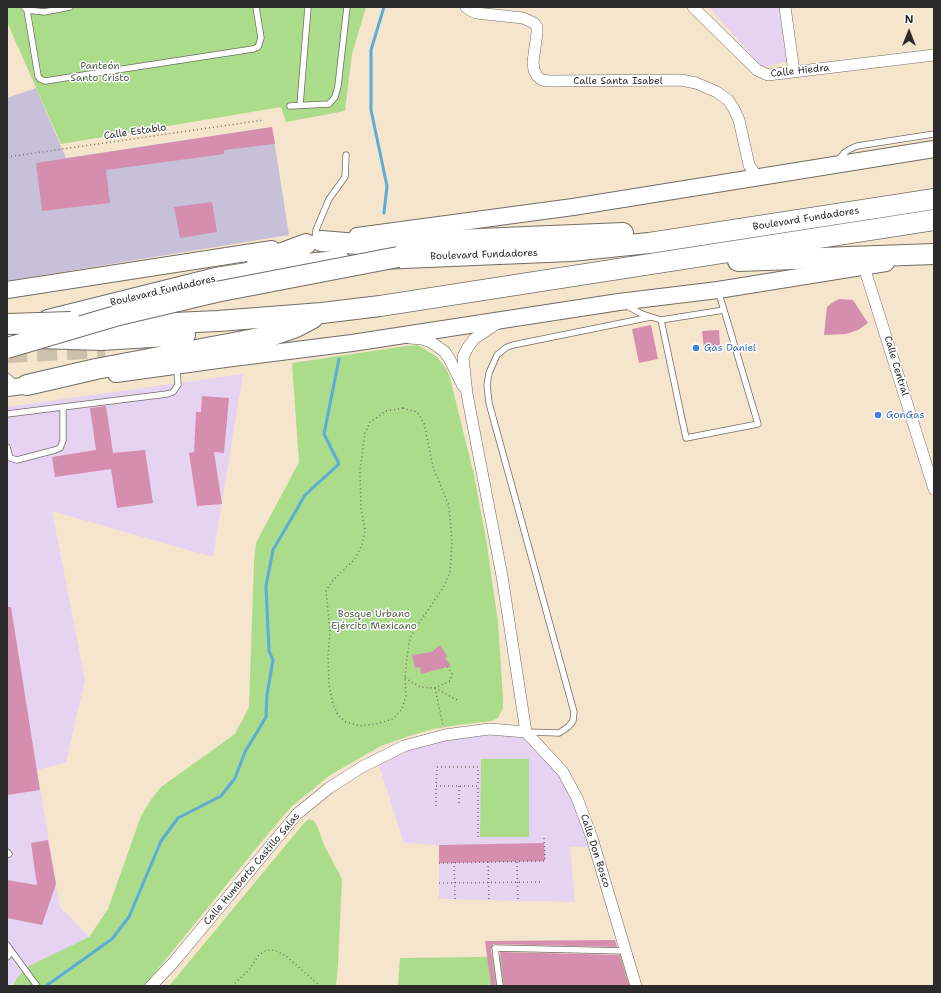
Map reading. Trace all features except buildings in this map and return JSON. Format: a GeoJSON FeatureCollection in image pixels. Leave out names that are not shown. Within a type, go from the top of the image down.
{"type":"FeatureCollection","features":[{"type":"Feature","properties":{"kind":"highway"},"geometry":{"type":"LineString","coordinates":[[902,203],[934,191]]}},
{"type":"Feature","properties":{"kind":"highway","name":"Boulevard Fundadores"},"geometry":{"type":"LineString","coordinates":[[397,243],[571,251],[649,243],[934,199]]}},
{"type":"Feature","properties":{"kind":"highway","name":"Boulevard Fundadores"},"geometry":{"type":"LineString","coordinates":[[8,336],[104,322],[174,323],[218,321],[322,313],[380,306],[934,220]]}},
{"type":"Feature","properties":{"kind":"highway"},"geometry":{"type":"LineString","coordinates":[[77,303],[257,260],[314,243],[357,240],[397,243]]}},
{"type":"Feature","properties":{"kind":"highway"},"geometry":{"type":"LineString","coordinates":[[8,336],[119,315],[216,292],[397,243]]}},
{"type":"Feature","properties":{"kind":"highway"},"geometry":{"type":"LineString","coordinates":[[652,263],[934,255]]}},
{"type":"Feature","properties":{"kind":"highway"},"geometry":{"type":"LineString","coordinates":[[107,348],[138,348],[215,340],[274,330],[290,323],[322,313]]}},
{"type":"Feature","properties":{"kind":"highway"},"geometry":{"type":"LineString","coordinates":[[15,384],[270,336],[296,327],[322,313]]}},
{"type":"Feature","properties":{"kind":"highway"},"geometry":{"type":"LineString","coordinates":[[8,336],[101,340],[195,335],[290,323]]}},
{"type":"Feature","properties":{"kind":"main road"},"geometry":{"type":"LineString","coordinates":[[397,243],[573,207],[934,149]]}},
{"type":"Feature","properties":{"kind":"main road"},"geometry":{"type":"LineString","coordinates":[[7,290],[314,243]]}},
{"type":"Feature","properties":{"kind":"main road"},"geometry":{"type":"LineString","coordinates":[[15,384],[177,366],[352,343],[619,302],[718,290],[934,255]]}},
{"type":"Feature","properties":{"kind":"street","name":"Calle Hiedra"},"geometry":{"type":"LineString","coordinates":[[693,7],[757,70],[768,75],[934,55]]}},
{"type":"Feature","properties":{"kind":"street"},"geometry":{"type":"LineString","coordinates":[[785,7],[794,72]]}},
{"type":"Feature","properties":{"kind":"street","name":"Calle Santa Isabel"},"geometry":{"type":"LineString","coordinates":[[471,10],[523,18],[534,23],[537,27],[537,33],[533,62],[534,70],[537,76],[542,80],[680,80],[696,82],[717,92],[728,100],[734,109],[739,120],[749,165],[757,177]]}},
{"type":"Feature","properties":{"kind":"street","name":"Calle Central"},"geometry":{"type":"LineString","coordinates":[[864,267],[934,489]]}},
{"type":"Feature","properties":{"kind":"street"},"geometry":{"type":"LineString","coordinates":[[502,320],[474,340],[468,347],[463,357],[467,394],[502,576],[526,732]]}},
{"type":"Feature","properties":{"kind":"street"},"geometry":{"type":"LineString","coordinates":[[394,337],[422,339],[431,342],[445,352],[467,394]]}},
{"type":"Feature","properties":{"kind":"street","name":"Calle Humberto Castillo Salas"},"geometry":{"type":"LineString","coordinates":[[151,986],[173,963],[296,814],[329,788],[362,767],[404,746],[445,735],[489,729],[526,732]]}},
{"type":"Feature","properties":{"kind":"street","name":"Calle Don Bosco"},"geometry":{"type":"LineString","coordinates":[[526,732],[563,772],[577,798],[592,838],[636,986]]}},
{"type":"Feature","properties":{"kind":"lane"},"geometry":{"type":"LineString","coordinates":[[70,7],[44,9],[26,8],[38,76],[40,79],[45,81],[253,49],[258,47],[261,38],[256,7]]}},
{"type":"Feature","properties":{"kind":"lane"},"geometry":{"type":"LineString","coordinates":[[300,105],[308,7]]}},
{"type":"Feature","properties":{"kind":"lane"},"geometry":{"type":"LineString","coordinates":[[290,106],[329,104],[335,97],[338,86],[347,7]]}},
{"type":"Feature","properties":{"kind":"lane"},"geometry":{"type":"LineString","coordinates":[[835,164],[844,152],[858,146],[934,134]]}},
{"type":"Feature","properties":{"kind":"lane"},"geometry":{"type":"LineString","coordinates":[[314,243],[316,230],[329,199],[345,177],[346,155]]}},
{"type":"Feature","properties":{"kind":"lane"},"geometry":{"type":"LineString","coordinates":[[660,320],[686,438],[758,424],[718,290]]}},
{"type":"Feature","properties":{"kind":"lane"},"geometry":{"type":"LineString","coordinates":[[619,302],[642,314],[660,320],[724,310]]}},
{"type":"Feature","properties":{"kind":"lane"},"geometry":{"type":"LineString","coordinates":[[526,732],[559,733],[568,728],[573,721],[574,712],[490,403],[487,385],[488,373],[497,355],[513,345],[651,317]]}},
{"type":"Feature","properties":{"kind":"lane"},"geometry":{"type":"LineString","coordinates":[[7,414],[167,394],[173,392],[178,385],[177,366]]}},
{"type":"Feature","properties":{"kind":"lane"},"geometry":{"type":"LineString","coordinates":[[7,447],[10,458],[17,460],[60,448],[63,441],[63,407]]}},
{"type":"Feature","properties":{"kind":"lane"},"geometry":{"type":"LineString","coordinates":[[7,945],[37,986]]}},
{"type":"Feature","properties":{"kind":"lane"},"geometry":{"type":"LineString","coordinates":[[500,986],[495,948],[626,952]]}},
{"type":"Feature","properties":{"kind":"lane"},"geometry":{"type":"LineString","coordinates":[[7,957],[12,952]]}},
{"type":"Feature","properties":{"kind":"path","name":"Calle Establo"},"geometry":{"type":"LineString","coordinates":[[7,157],[264,120]]}},
{"type":"Feature","properties":{"kind":"path"},"geometry":{"type":"LineString","coordinates":[[403,408],[417,412],[424,423],[433,467],[449,506],[452,542],[450,572],[443,588],[410,638],[405,678],[406,696],[402,709],[393,719],[376,724],[360,726],[346,722],[338,715],[332,704],[329,685],[328,656],[330,631],[326,591],[333,580],[354,560],[362,545],[365,530],[361,509],[360,471],[365,433],[370,422],[386,411],[403,408]]}},
{"type":"Feature","properties":{"kind":"path"},"geometry":{"type":"LineString","coordinates":[[435,688],[450,681],[452,674],[446,664]]}},
{"type":"Feature","properties":{"kind":"path"},"geometry":{"type":"LineString","coordinates":[[405,678],[420,687],[435,688],[459,702]]}},
{"type":"Feature","properties":{"kind":"path"},"geometry":{"type":"LineString","coordinates":[[435,688],[445,735]]}},
{"type":"Feature","properties":{"kind":"path"},"geometry":{"type":"LineString","coordinates":[[436,806],[436,767],[478,767],[478,837]]}},
{"type":"Feature","properties":{"kind":"path"},"geometry":{"type":"LineString","coordinates":[[436,786],[478,786]]}},
{"type":"Feature","properties":{"kind":"path"},"geometry":{"type":"LineString","coordinates":[[459,786],[459,806]]}},
{"type":"Feature","properties":{"kind":"path"},"geometry":{"type":"LineString","coordinates":[[440,863],[545,861],[544,838]]}},
{"type":"Feature","properties":{"kind":"path"},"geometry":{"type":"LineString","coordinates":[[454,862],[455,900]]}},
{"type":"Feature","properties":{"kind":"path"},"geometry":{"type":"LineString","coordinates":[[488,862],[489,900]]}},
{"type":"Feature","properties":{"kind":"path"},"geometry":{"type":"LineString","coordinates":[[517,862],[518,901]]}},
{"type":"Feature","properties":{"kind":"path"},"geometry":{"type":"LineString","coordinates":[[440,883],[542,882]]}},
{"type":"Feature","properties":{"kind":"path"},"geometry":{"type":"LineString","coordinates":[[232,986],[249,970],[259,955],[265,950],[277,951],[286,956],[320,986]]}},
{"type":"Feature","properties":{"kind":"shaded area"},"geometry":{"type":"Polygon","coordinates":[[[709,7],[779,7],[787,62],[762,67],[709,7]]]}},
{"type":"Feature","properties":{"kind":"shaded area"},"geometry":{"type":"Polygon","coordinates":[[[36,88],[66,158],[272,127],[289,235],[7,281],[7,98],[36,88]]]}},
{"type":"Feature","properties":{"kind":"shaded area"},"geometry":{"type":"Polygon","coordinates":[[[243,374],[213,557],[52,511],[85,680],[66,762],[37,770],[60,907],[92,940],[7,986],[7,407],[243,374]]]}},
{"type":"Feature","properties":{"kind":"shaded area"},"geometry":{"type":"Polygon","coordinates":[[[526,732],[563,772],[595,847],[570,847],[575,902],[439,899],[439,845],[404,843],[377,759],[445,735],[526,732]]]}},
{"type":"Feature","properties":{"kind":"green space","name":"Panteón Santo Cristo"},"geometry":{"type":"Polygon","coordinates":[[[7,7],[366,7],[352,54],[345,111],[286,122],[281,107],[61,144],[7,22],[7,7]]]}},
{"type":"Feature","properties":{"kind":"green space","name":"Bosque Urbano Ejército Mexicano"},"geometry":{"type":"Polygon","coordinates":[[[418,345],[437,357],[447,370],[474,475],[486,539],[498,622],[503,708],[498,718],[492,721],[433,729],[406,737],[381,746],[330,775],[291,807],[144,986],[13,986],[17,978],[29,966],[89,937],[108,909],[141,816],[150,801],[161,787],[235,734],[249,707],[256,543],[299,462],[292,363],[418,345]]]}},
{"type":"Feature","properties":{"kind":"green space"},"geometry":{"type":"Polygon","coordinates":[[[481,759],[529,759],[529,837],[480,837],[481,759]]]}},
{"type":"Feature","properties":{"kind":"green space"},"geometry":{"type":"Polygon","coordinates":[[[309,819],[314,821],[318,828],[324,845],[342,879],[336,986],[169,986],[305,822],[309,819]]]}},
{"type":"Feature","properties":{"kind":"green space"},"geometry":{"type":"Polygon","coordinates":[[[625,955],[634,986],[398,986],[400,958],[625,955]]]}},
{"type":"Feature","properties":{"kind":"waterway"},"geometry":{"type":"LineString","coordinates":[[384,7],[371,50],[371,110],[387,186],[384,213]]}},
{"type":"Feature","properties":{"kind":"waterway"},"geometry":{"type":"LineString","coordinates":[[46,986],[112,939],[129,917],[161,841],[178,818],[221,796],[235,778],[245,752],[266,717],[267,695],[273,660],[269,651],[266,586],[273,550],[305,495],[339,464],[324,434],[339,359]]}},
{"type":"Feature","properties":{"kind":"tunnel"},"geometry":{"type":"LineString","coordinates":[[7,353],[105,348]]}},
{"type":"Feature","properties":{"kind":"place","name":"Gas Daniel"},"geometry":{"type":"Point","coordinates":[696,348]}},
{"type":"Feature","properties":{"kind":"place","name":"GonGas"},"geometry":{"type":"Point","coordinates":[878,415]}}]}
